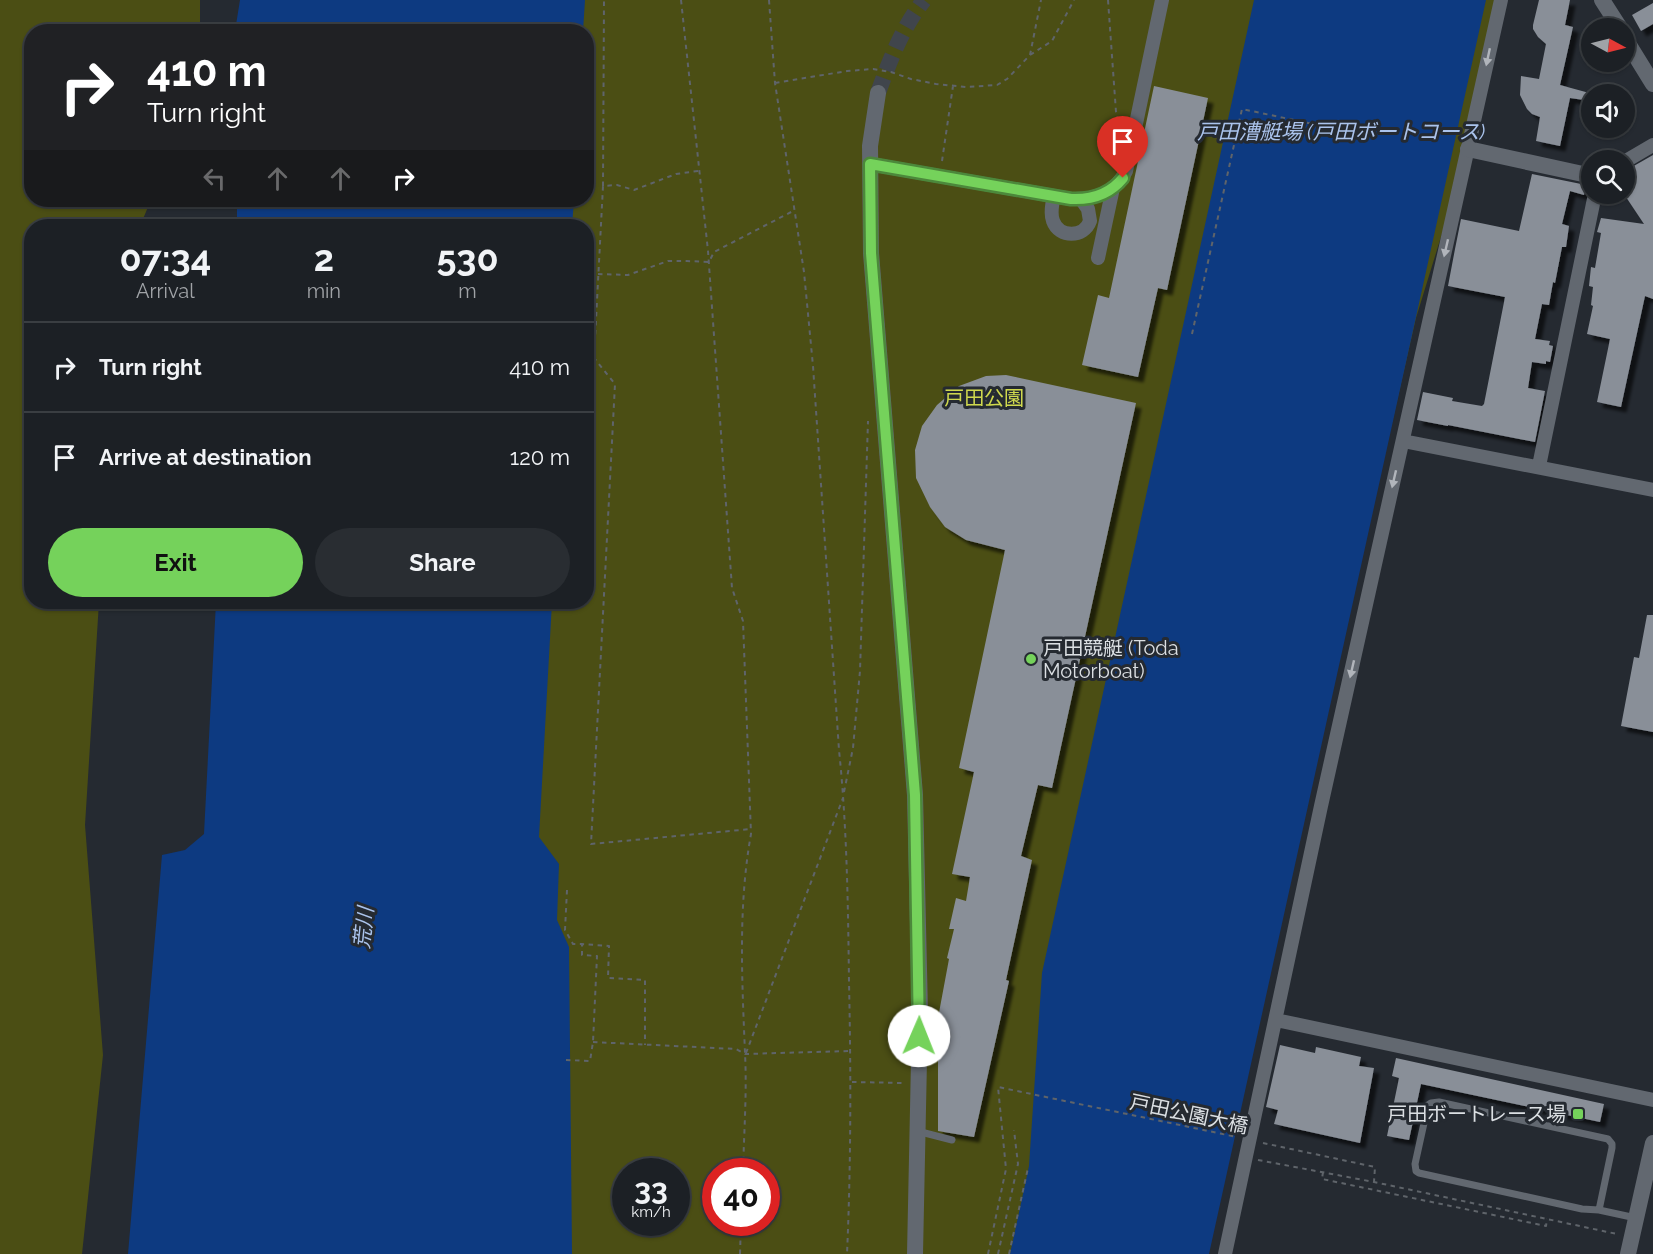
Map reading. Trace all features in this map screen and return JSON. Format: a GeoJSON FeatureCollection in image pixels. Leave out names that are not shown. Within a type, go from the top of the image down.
{"type":"FeatureCollection","features":[{"type":"Feature","properties":{"kind":"street"},"geometry":{"type":"LineString","coordinates":[[870,164],[1081,200],[1098,196],[1113,188],[1123,178],[1126,171],[1162,0]]}},
{"type":"Feature","properties":{"kind":"street"},"geometry":{"type":"LineString","coordinates":[[1225,1254],[1321,806],[1501,0]]}},
{"type":"Feature","properties":{"kind":"street"},"geometry":{"type":"LineString","coordinates":[[1602,0],[1614,18]]}},
{"type":"Feature","properties":{"kind":"street"},"geometry":{"type":"LineString","coordinates":[[1635,55],[1653,84]]}},
{"type":"Feature","properties":{"kind":"street"},"geometry":{"type":"LineString","coordinates":[[878,93],[872,128],[870,164],[871,253],[915,795],[920,1012],[915,1254]]}},
{"type":"Feature","properties":{"kind":"street"},"geometry":{"type":"LineString","coordinates":[[1635,156],[1653,145]]}},
{"type":"Feature","properties":{"kind":"street"},"geometry":{"type":"LineString","coordinates":[[1468,149],[1581,174]]}},
{"type":"Feature","properties":{"kind":"street"},"geometry":{"type":"LineString","coordinates":[[1098,258],[1113,188]]}},
{"type":"Feature","properties":{"kind":"street"},"geometry":{"type":"LineString","coordinates":[[1054,196],[1051,213],[1055,225],[1065,233],[1073,234],[1084,230],[1090,221],[1088,209],[1081,200]]}},
{"type":"Feature","properties":{"kind":"street"},"geometry":{"type":"LineString","coordinates":[[1539,466],[1593,204]]}},
{"type":"Feature","properties":{"kind":"street"},"geometry":{"type":"LineString","coordinates":[[1403,441],[1653,490]]}},
{"type":"Feature","properties":{"kind":"street"},"geometry":{"type":"LineString","coordinates":[[1276,1020],[1653,1100]]}},
{"type":"Feature","properties":{"kind":"street"},"geometry":{"type":"LineString","coordinates":[[1630,1246],[1653,1143]]}},
{"type":"Feature","properties":{"kind":"lane"},"geometry":{"type":"LineString","coordinates":[[1599,1210],[1612,1148],[1608,1138],[1438,1102],[1428,1106],[1415,1164],[1416,1171],[1419,1173],[1581,1209],[1599,1210],[1636,1218]]}},
{"type":"Feature","properties":{"kind":"lane"},"geometry":{"type":"LineString","coordinates":[[917,1131],[952,1140]]}},
{"type":"Feature","properties":{"kind":"path"},"geometry":{"type":"LineString","coordinates":[[604,0],[603,186],[594,358],[615,384],[591,844],[751,829]]}},
{"type":"Feature","properties":{"kind":"path"},"geometry":{"type":"LineString","coordinates":[[681,0],[709,262],[732,588],[743,621],[751,829],[742,895],[745,1054],[743,1158]]}},
{"type":"Feature","properties":{"kind":"path"},"geometry":{"type":"LineString","coordinates":[[769,0],[775,83],[804,272],[813,366],[844,795],[849,923],[850,1051],[847,1254]]}},
{"type":"Feature","properties":{"kind":"path"},"geometry":{"type":"LineString","coordinates":[[1030,55],[1041,0]]}},
{"type":"Feature","properties":{"kind":"path"},"geometry":{"type":"LineString","coordinates":[[775,83],[873,69],[911,79],[953,86],[997,85],[1007,79],[1030,55],[1052,41],[1074,0]]}},
{"type":"Feature","properties":{"kind":"path"},"geometry":{"type":"LineString","coordinates":[[1108,0],[1118,123],[1123,130],[1134,133]]}},
{"type":"Feature","properties":{"kind":"path"},"geometry":{"type":"LineString","coordinates":[[942,161],[953,86]]}},
{"type":"Feature","properties":{"kind":"path"},"geometry":{"type":"LineString","coordinates":[[1192,334],[1242,109],[1328,127]]}},
{"type":"Feature","properties":{"kind":"path"},"geometry":{"type":"LineString","coordinates":[[603,186],[617,184],[634,190],[676,174],[699,171]]}},
{"type":"Feature","properties":{"kind":"path"},"geometry":{"type":"LineString","coordinates":[[709,262],[714,252],[795,210]]}},
{"type":"Feature","properties":{"kind":"path"},"geometry":{"type":"LineString","coordinates":[[598,274],[628,276],[668,261],[709,262]]}},
{"type":"Feature","properties":{"kind":"path"},"geometry":{"type":"LineString","coordinates":[[745,1054],[844,795],[853,748],[860,671],[868,415]]}},
{"type":"Feature","properties":{"kind":"path"},"geometry":{"type":"LineString","coordinates":[[567,890],[565,930],[573,944],[609,946],[608,978],[645,980],[645,1045]]}},
{"type":"Feature","properties":{"kind":"path"},"geometry":{"type":"LineString","coordinates":[[566,1060],[590,1061],[593,1042],[597,956],[582,955],[582,944]]}},
{"type":"Feature","properties":{"kind":"path"},"geometry":{"type":"LineString","coordinates":[[593,1042],[736,1049],[745,1054],[850,1051]]}},
{"type":"Feature","properties":{"kind":"path"},"geometry":{"type":"LineString","coordinates":[[850,1082],[903,1083]]}},
{"type":"Feature","properties":{"kind":"path","name":"戸田公園大橋"},"geometry":{"type":"LineString","coordinates":[[988,1254],[1006,1169],[998,1087],[1238,1138]]}},
{"type":"Feature","properties":{"kind":"path"},"geometry":{"type":"LineString","coordinates":[[998,1254],[1018,1164],[1014,1130]]}},
{"type":"Feature","properties":{"kind":"path","name":"戸田公園大橋"},"geometry":{"type":"LineString","coordinates":[[1260,1143],[1375,1167],[1374,1182]]}},
{"type":"Feature","properties":{"kind":"path"},"geometry":{"type":"LineString","coordinates":[[1246,1158],[1374,1182],[1547,1219],[1630,1246]]}},
{"type":"Feature","properties":{"kind":"path"},"geometry":{"type":"LineString","coordinates":[[1009,1254],[1029,1168]]}},
{"type":"Feature","properties":{"kind":"path"},"geometry":{"type":"LineString","coordinates":[[1323,1172],[1322,1179],[1512,1219],[1546,1226],[1547,1219]]}},
{"type":"Feature","properties":{"kind":"path"},"geometry":{"type":"LineString","coordinates":[[740,1254],[741,1236]]}},
{"type":"Feature","properties":{"kind":"green space"},"geometry":{"type":"Polygon","coordinates":[[[0,0],[200,0],[200,24],[24,24],[24,207],[148,207],[143,219],[24,219],[24,609],[99,609],[85,825],[103,1055],[82,1254],[0,1254],[0,0]]]}},
{"type":"Feature","properties":{"kind":"green space","name":"戸田公園"},"geometry":{"type":"Polygon","coordinates":[[[462,0],[1501,0],[1468,149],[1416,318],[1202,1254],[347,1254],[406,609],[594,609],[594,219],[442,219],[443,207],[594,207],[594,24],[460,24],[462,0]]]}},
{"type":"Feature","properties":{"kind":"water"},"geometry":{"type":"Polygon","coordinates":[[[240,0],[585,0],[583,24],[236,24],[240,0]]]}},
{"type":"Feature","properties":{"kind":"water","name":"戸田漕艇場 (戸田ボートコース)"},"geometry":{"type":"Polygon","coordinates":[[[1254,0],[1486,0],[1209,1254],[1010,1254],[1029,1166],[1042,973],[1254,0]]]}},
{"type":"Feature","properties":{"kind":"water"},"geometry":{"type":"Polygon","coordinates":[[[237,207],[573,207],[573,219],[237,219],[237,207]]]}},
{"type":"Feature","properties":{"kind":"water","name":"荒川"},"geometry":{"type":"Polygon","coordinates":[[[216,609],[552,609],[539,837],[559,864],[557,920],[569,947],[572,1254],[128,1254],[162,855],[185,850],[204,834],[216,609]]]}},
{"type":"Feature","properties":{"kind":"building"},"geometry":{"type":"Polygon","coordinates":[[[1539,0],[1570,0],[1565,25],[1573,27],[1560,85],[1581,91],[1581,100],[1570,98],[1560,146],[1536,141],[1540,117],[1527,109],[1520,95],[1521,76],[1539,79],[1546,44],[1538,37],[1533,25],[1539,0]]]}},
{"type":"Feature","properties":{"kind":"building"},"geometry":{"type":"Polygon","coordinates":[[[1653,3],[1653,24],[1641,31],[1632,15],[1653,3]]]}},
{"type":"Feature","properties":{"kind":"building"},"geometry":{"type":"Polygon","coordinates":[[[1154,86],[1208,98],[1167,290],[1158,288],[1138,377],[1082,365],[1098,295],[1109,298],[1154,86]]]}},
{"type":"Feature","properties":{"kind":"building"},"geometry":{"type":"Polygon","coordinates":[[[1653,155],[1653,299],[1645,296],[1621,407],[1597,402],[1610,339],[1587,334],[1593,306],[1591,305],[1593,287],[1589,286],[1591,267],[1595,268],[1601,233],[1597,232],[1601,218],[1644,224],[1631,204],[1635,204],[1635,165],[1653,155]]]}},
{"type":"Feature","properties":{"kind":"building"},"geometry":{"type":"Polygon","coordinates":[[[1532,174],[1581,184],[1581,194],[1570,191],[1562,224],[1569,226],[1566,247],[1562,247],[1549,305],[1542,304],[1535,339],[1550,341],[1549,345],[1553,346],[1550,362],[1546,361],[1546,364],[1532,362],[1528,388],[1545,391],[1535,442],[1417,420],[1423,392],[1453,398],[1452,401],[1482,406],[1484,404],[1505,297],[1448,286],[1461,219],[1519,231],[1532,174]]]}},
{"type":"Feature","properties":{"kind":"building","name":"戸田競艇 (Toda Motorboat)"},"geometry":{"type":"Polygon","coordinates":[[[1006,375],[1136,403],[1052,788],[1038,785],[1021,856],[1032,860],[1006,980],[1009,981],[974,1137],[938,1131],[938,1018],[954,929],[949,929],[956,898],[966,901],[970,877],[952,874],[974,772],[959,768],[1005,550],[966,540],[945,527],[930,507],[916,478],[915,450],[922,426],[937,405],[959,386],[986,376],[1006,375]]]}},
{"type":"Feature","properties":{"kind":"building"},"geometry":{"type":"Polygon","coordinates":[[[1647,615],[1653,615],[1653,732],[1621,726],[1634,657],[1639,658],[1647,615]]]}},
{"type":"Feature","properties":{"kind":"building"},"geometry":{"type":"Polygon","coordinates":[[[1280,1045],[1315,1053],[1316,1047],[1361,1057],[1359,1066],[1374,1068],[1360,1143],[1274,1124],[1278,1110],[1266,1107],[1280,1045]]]}},
{"type":"Feature","properties":{"kind":"building"},"geometry":{"type":"Polygon","coordinates":[[[1396,1058],[1604,1104],[1600,1122],[1421,1084],[1409,1140],[1387,1136],[1399,1078],[1392,1076],[1396,1058]]]}},
{"type":"Feature","properties":{"kind":"tunnel"},"geometry":{"type":"LineString","coordinates":[[878,93],[903,33],[924,0]]}},
{"type":"Feature","properties":{"kind":"place","name":"戸田競艇 (Toda Motorboat)"},"geometry":{"type":"Point","coordinates":[1031,659]}},
{"type":"Feature","properties":{"kind":"place","name":"戸田ボートレース場"},"geometry":{"type":"Point","coordinates":[1578,1114]}},
{"type":"Feature","properties":{"kind":"route"},"geometry":{"type":"LineString","coordinates":[[919,1036],[915,795],[871,253],[870,164],[1081,200],[1098,196],[1113,188],[1123,178]]}}]}
